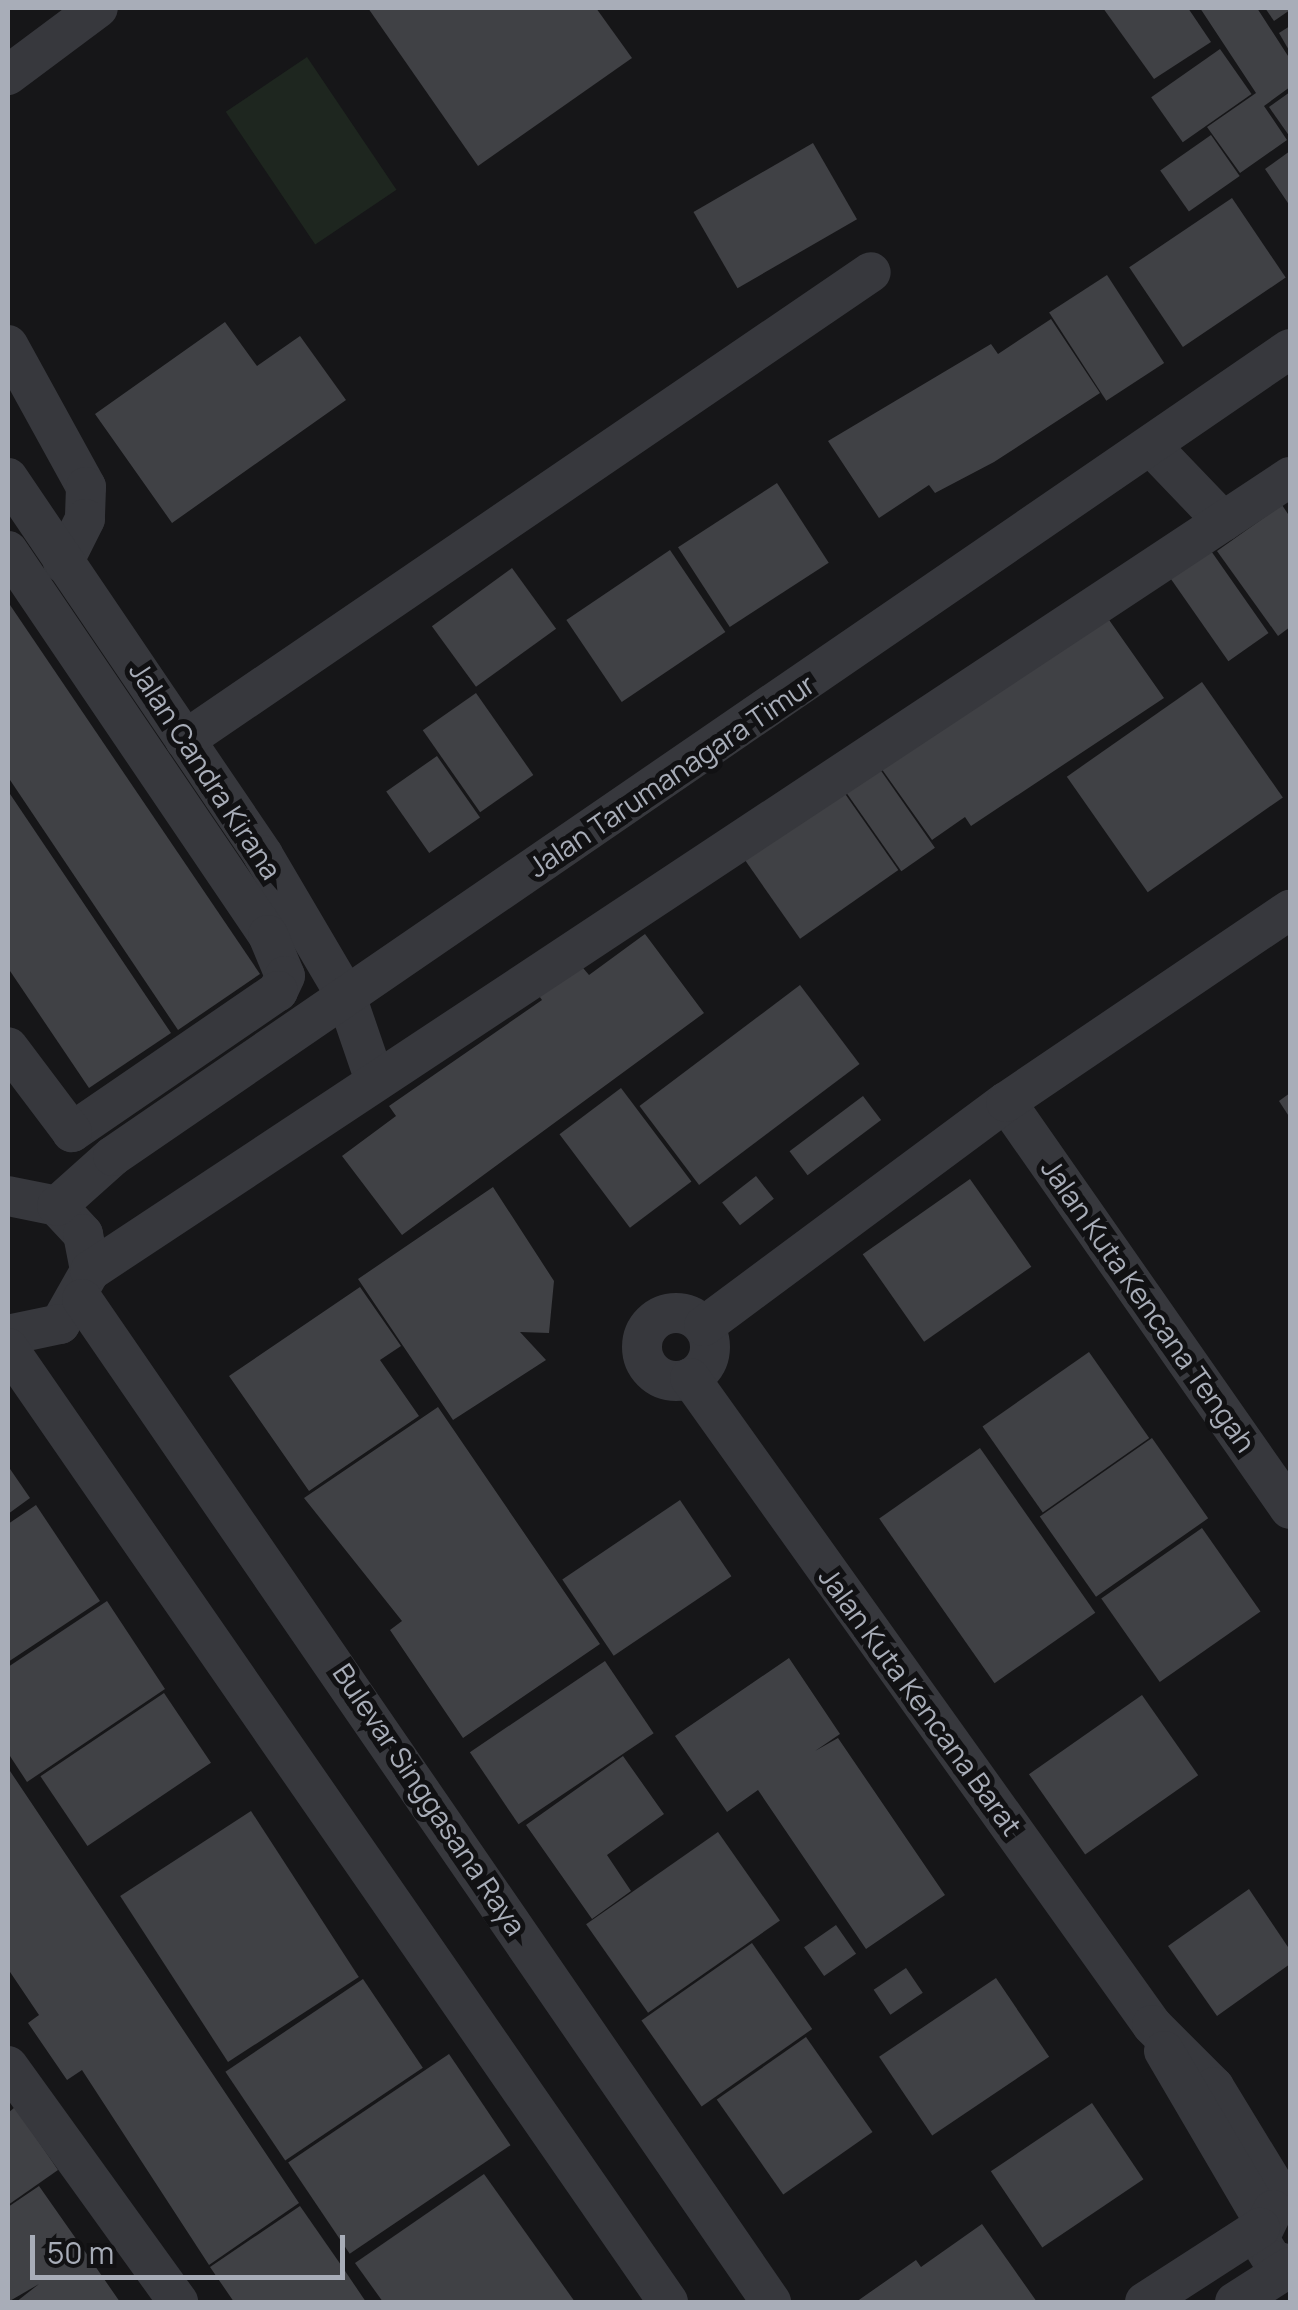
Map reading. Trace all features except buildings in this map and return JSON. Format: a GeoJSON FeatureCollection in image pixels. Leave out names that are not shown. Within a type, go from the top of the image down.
{"type":"FeatureCollection","features":[{"type":"Feature","properties":{"kind":"street"},"geometry":{"type":"LineString","coordinates":[[8,74],[98,8]]}},
{"type":"Feature","properties":{"kind":"street"},"geometry":{"type":"LineString","coordinates":[[185,740],[870,272]]}},
{"type":"Feature","properties":{"kind":"street"},"geometry":{"type":"LineString","coordinates":[[8,345],[86,487],[86,519],[64,562]]}},
{"type":"Feature","properties":{"kind":"street","name":"Jalan Tarumanagara Timur"},"geometry":{"type":"LineString","coordinates":[[57,1206],[103,1139],[346,996],[1290,350]]}},
{"type":"Feature","properties":{"kind":"street"},"geometry":{"type":"LineString","coordinates":[[1152,447],[1223,521]]}},
{"type":"Feature","properties":{"kind":"street"},"geometry":{"type":"LineString","coordinates":[[8,1335],[60,1324],[86,1285],[374,1078],[1290,476]]}},
{"type":"Feature","properties":{"kind":"street","name":"Jalan Candra Kirana"},"geometry":{"type":"LineString","coordinates":[[8,478],[185,740],[346,996],[374,1078]]}},
{"type":"Feature","properties":{"kind":"street"},"geometry":{"type":"LineString","coordinates":[[8,551],[268,935],[285,976],[278,991],[103,1139],[64,1129],[8,1048]]}},
{"type":"Feature","properties":{"kind":"street"},"geometry":{"type":"LineString","coordinates":[[704,1326],[1006,1102],[1290,910]]}},
{"type":"Feature","properties":{"kind":"street"},"geometry":{"type":"LineString","coordinates":[[278,991],[300,1026]]}},
{"type":"Feature","properties":{"kind":"street","name":"Jalan Kuta Kencana Tengah"},"geometry":{"type":"LineString","coordinates":[[1006,1102],[1290,1509]]}},
{"type":"Feature","properties":{"kind":"street"},"geometry":{"type":"LineString","coordinates":[[8,1193],[57,1206]]}},
{"type":"Feature","properties":{"kind":"street","name":"Bulevar Singgasana Raya"},"geometry":{"type":"LineString","coordinates":[[57,1206],[82,1234],[86,1285],[772,2302]]}},
{"type":"Feature","properties":{"kind":"street"},"geometry":{"type":"LineString","coordinates":[[676,1313],[704,1326],[709,1356],[690,1378],[660,1378],[642,1339],[676,1313]]}},
{"type":"Feature","properties":{"kind":"street"},"geometry":{"type":"LineString","coordinates":[[8,1348],[668,2302]]}},
{"type":"Feature","properties":{"kind":"street","name":"Jalan Kuta Kencana Barat"},"geometry":{"type":"LineString","coordinates":[[690,1378],[1152,2024],[1214,2087],[1275,2214],[1264,2251],[1290,2266]]}},
{"type":"Feature","properties":{"kind":"street"},"geometry":{"type":"LineString","coordinates":[[8,2066],[178,2302]]}},
{"type":"Feature","properties":{"kind":"street"},"geometry":{"type":"LineString","coordinates":[[1145,2302],[1275,2214]]}},
{"type":"Feature","properties":{"kind":"street"},"geometry":{"type":"LineString","coordinates":[[1235,2302],[1290,2266]]}},
{"type":"Feature","properties":{"kind":"shaded area"},"geometry":{"type":"Polygon","coordinates":[[[307,57],[396,190],[315,244],[226,112],[307,57]]]}}]}
